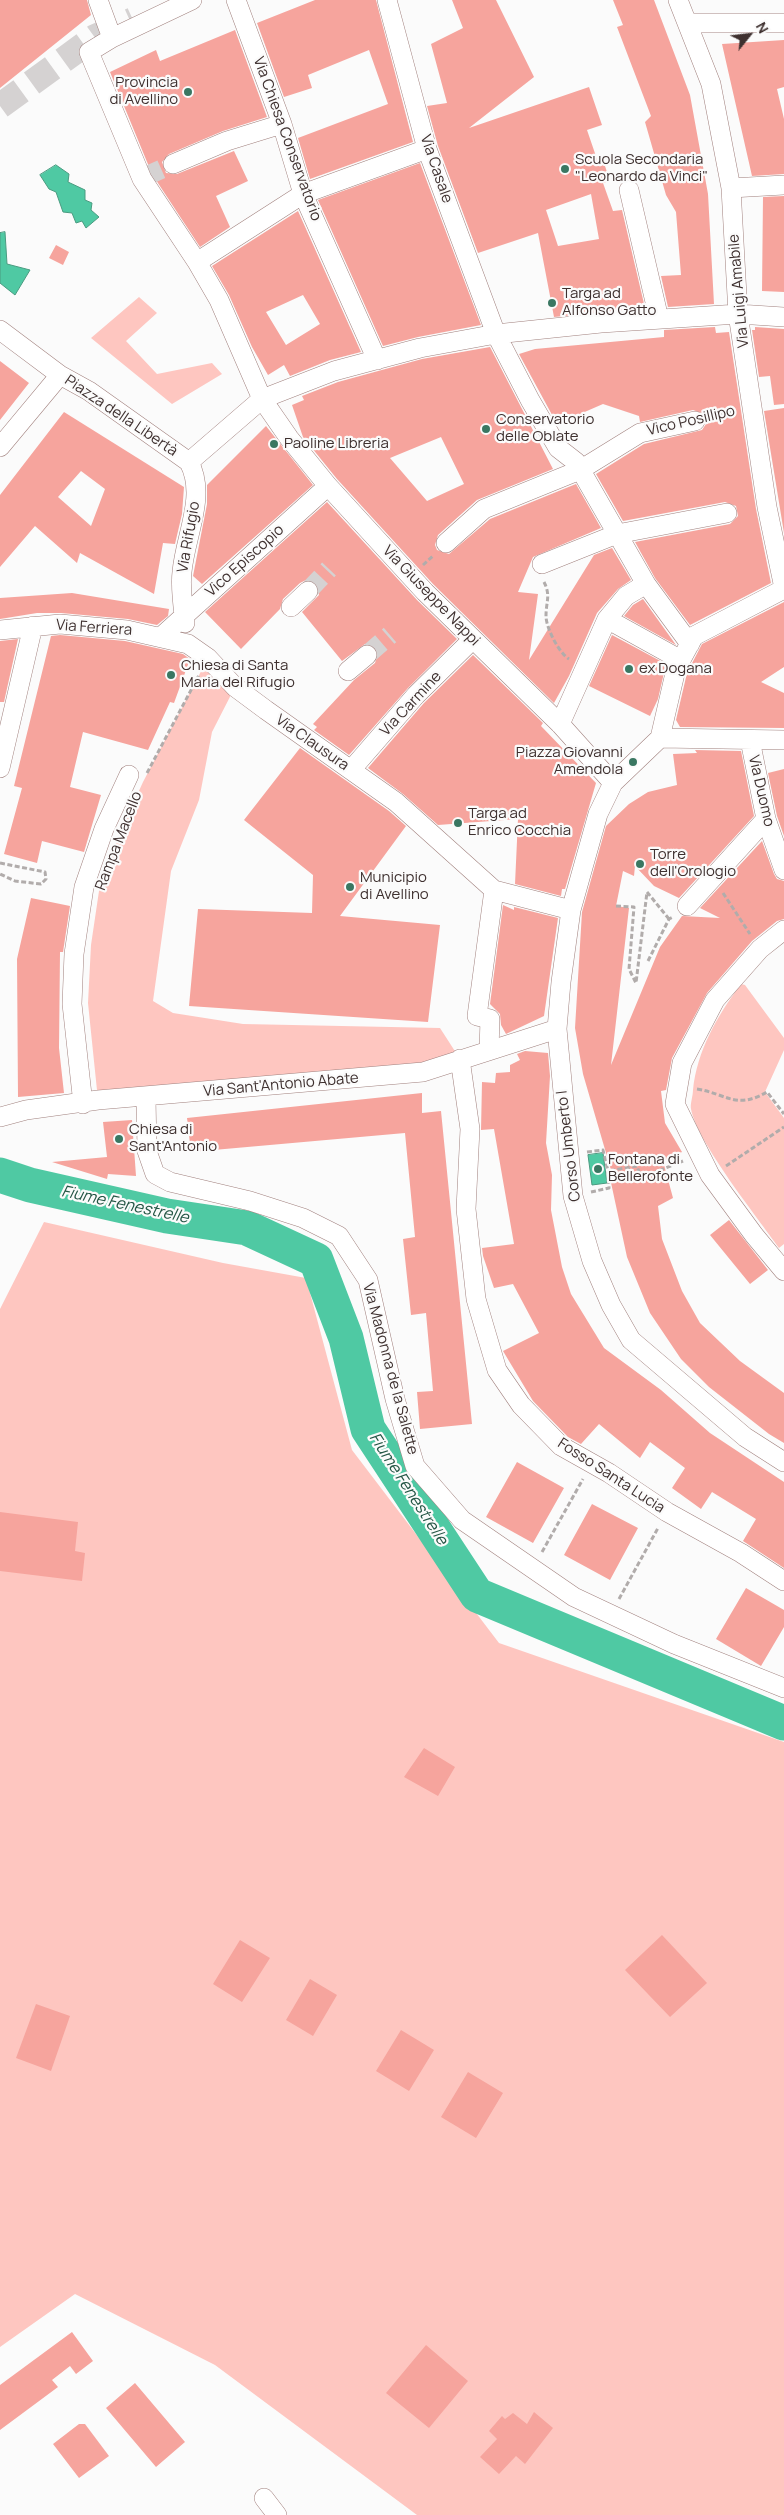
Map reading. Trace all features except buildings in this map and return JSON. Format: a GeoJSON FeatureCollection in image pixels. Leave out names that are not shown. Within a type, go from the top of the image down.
{"type":"FeatureCollection","features":[{"type":"Feature","properties":{"kind":"street"},"geometry":{"type":"LineString","coordinates":[[98,0],[112,38],[192,0]]}},
{"type":"Feature","properties":{"kind":"street","name":"Via Chiesa Conservatorio"},"geometry":{"type":"LineString","coordinates":[[236,0],[282,124],[304,194],[377,360]]}},
{"type":"Feature","properties":{"kind":"street","name":"Via Casale"},"geometry":{"type":"LineString","coordinates":[[387,0],[427,148],[496,334],[530,400],[558,448],[576,462],[686,652]]}},
{"type":"Feature","properties":{"kind":"street","name":"Via Luigi Amabile"},"geometry":{"type":"LineString","coordinates":[[678,0],[711,84],[731,188],[738,314],[767,506],[784,588]]}},
{"type":"Feature","properties":{"kind":"street"},"geometry":{"type":"LineString","coordinates":[[688,23],[784,23]]}},
{"type":"Feature","properties":{"kind":"street","name":"Via Giuseppe Nappi"},"geometry":{"type":"LineString","coordinates":[[112,38],[89,52],[142,179],[197,262],[219,300],[262,399],[289,438],[328,486],[411,576],[560,724],[613,783]]}},
{"type":"Feature","properties":{"kind":"street"},"geometry":{"type":"LineString","coordinates":[[173,164],[227,141],[282,124]]}},
{"type":"Feature","properties":{"kind":"street"},"geometry":{"type":"LineString","coordinates":[[197,262],[304,194],[427,148]]}},
{"type":"Feature","properties":{"kind":"street"},"geometry":{"type":"LineString","coordinates":[[731,188],[784,185]]}},
{"type":"Feature","properties":{"kind":"street"},"geometry":{"type":"LineString","coordinates":[[629,190],[659,319]]}},
{"type":"Feature","properties":{"kind":"street","name":"Piazza della Libertà"},"geometry":{"type":"LineString","coordinates":[[0,330],[60,375],[89,391],[188,462],[262,399],[334,371],[420,348],[496,334],[659,319],[738,314],[784,317]]}},
{"type":"Feature","properties":{"kind":"street"},"geometry":{"type":"LineString","coordinates":[[0,447],[60,375]]}},
{"type":"Feature","properties":{"kind":"street","name":"Vico Posillipo"},"geometry":{"type":"LineString","coordinates":[[446,543],[484,508],[580,470],[640,433],[695,421]]}},
{"type":"Feature","properties":{"kind":"street","name":"Via Rifugio"},"geometry":{"type":"LineString","coordinates":[[188,462],[194,472],[197,493],[182,573],[184,615],[188,644]]}},
{"type":"Feature","properties":{"kind":"street","name":"Vico Episcopio"},"geometry":{"type":"LineString","coordinates":[[162,636],[328,486]]}},
{"type":"Feature","properties":{"kind":"street"},"geometry":{"type":"LineString","coordinates":[[542,564],[617,534],[727,513]]}},
{"type":"Feature","properties":{"kind":"street"},"geometry":{"type":"LineString","coordinates":[[560,724],[607,619],[626,596],[646,584]]}},
{"type":"Feature","properties":{"kind":"street"},"geometry":{"type":"LineString","coordinates":[[182,588],[207,595]]}},
{"type":"Feature","properties":{"kind":"street"},"geometry":{"type":"LineString","coordinates":[[613,783],[660,738],[676,670],[694,636],[784,588]]}},
{"type":"Feature","properties":{"kind":"street"},"geometry":{"type":"LineString","coordinates":[[291,608],[308,591]]}},
{"type":"Feature","properties":{"kind":"street"},"geometry":{"type":"LineString","coordinates":[[607,619],[686,652]]}},
{"type":"Feature","properties":{"kind":"street","name":"Via Ferriera"},"geometry":{"type":"LineString","coordinates":[[0,630],[60,624],[127,630],[162,636],[188,644]]}},
{"type":"Feature","properties":{"kind":"street"},"geometry":{"type":"LineString","coordinates":[[0,768],[32,626]]}},
{"type":"Feature","properties":{"kind":"street","name":"Via Carmine"},"geometry":{"type":"LineString","coordinates":[[351,770],[416,695],[473,639]]}},
{"type":"Feature","properties":{"kind":"street","name":"Via Clausura"},"geometry":{"type":"LineString","coordinates":[[188,644],[208,658],[235,686],[296,733],[446,837],[494,890]]}},
{"type":"Feature","properties":{"kind":"street"},"geometry":{"type":"LineString","coordinates":[[348,671],[367,655]]}},
{"type":"Feature","properties":{"kind":"street","name":"Via Duomo"},"geometry":{"type":"LineString","coordinates":[[660,738],[784,740]]}},
{"type":"Feature","properties":{"kind":"street","name":"Via Duomo"},"geometry":{"type":"LineString","coordinates":[[750,740],[766,819],[784,870]]}},
{"type":"Feature","properties":{"kind":"street","name":"Rampa Macello"},"geometry":{"type":"LineString","coordinates":[[83,1104],[72,1004],[74,954],[84,888],[104,829],[136,778]]}},
{"type":"Feature","properties":{"kind":"street","name":"Corso Umberto I"},"geometry":{"type":"LineString","coordinates":[[613,783],[598,814],[572,910],[561,982],[557,1029],[573,1196],[592,1261],[611,1305],[631,1340],[745,1437],[784,1462]]}},
{"type":"Feature","properties":{"kind":"street"},"geometry":{"type":"LineString","coordinates":[[687,906],[766,819]]}},
{"type":"Feature","properties":{"kind":"street"},"geometry":{"type":"LineString","coordinates":[[489,1050],[490,1019],[477,1016],[494,890],[572,910]]}},
{"type":"Feature","properties":{"kind":"street"},"geometry":{"type":"LineString","coordinates":[[784,930],[760,949],[715,1000],[682,1063],[675,1104],[710,1175],[754,1235],[784,1271]]}},
{"type":"Feature","properties":{"kind":"street","name":"Via Sant'Antonio Abate"},"geometry":{"type":"LineString","coordinates":[[0,1117],[26,1110],[83,1104],[98,1100],[146,1098],[423,1072],[557,1029]]}},
{"type":"Feature","properties":{"kind":"street","name":"Fosso Santa Lucia"},"geometry":{"type":"LineString","coordinates":[[460,1059],[470,1129],[466,1209],[476,1299],[497,1370],[521,1405],[561,1446],[667,1512],[741,1553],[784,1581]]}},
{"type":"Feature","properties":{"kind":"street","name":"Via Madonna de la Salette"},"geometry":{"type":"LineString","coordinates":[[146,1098],[147,1151],[155,1174],[170,1182],[250,1201],[303,1218],[339,1236],[368,1280],[395,1399],[415,1466],[462,1520],[574,1597],[674,1644],[784,1688]]}},
{"type":"Feature","properties":{"kind":"street"},"geometry":{"type":"LineString","coordinates":[[264,2498],[277,2515]]}},
{"type":"Feature","properties":{"kind":"path","name":"Vico Posillipo"},"geometry":{"type":"LineString","coordinates":[[695,421],[752,406]]}},
{"type":"Feature","properties":{"kind":"path"},"geometry":{"type":"LineString","coordinates":[[411,576],[446,543]]}},
{"type":"Feature","properties":{"kind":"path"},"geometry":{"type":"LineString","coordinates":[[542,564],[538,571],[549,592],[546,618],[561,654],[584,670]]}},
{"type":"Feature","properties":{"kind":"path","name":"Rampa Macello"},"geometry":{"type":"LineString","coordinates":[[136,778],[208,658]]}},
{"type":"Feature","properties":{"kind":"path"},"geometry":{"type":"LineString","coordinates":[[0,863],[45,872],[46,879],[41,884],[15,881],[0,874]]}},
{"type":"Feature","properties":{"kind":"path"},"geometry":{"type":"LineString","coordinates":[[713,878],[760,949]]}},
{"type":"Feature","properties":{"kind":"path"},"geometry":{"type":"LineString","coordinates":[[616,906],[634,908],[629,970],[636,982],[647,892],[669,919]]}},
{"type":"Feature","properties":{"kind":"path"},"geometry":{"type":"LineString","coordinates":[[648,961],[669,919],[687,906]]}},
{"type":"Feature","properties":{"kind":"path"},"geometry":{"type":"LineString","coordinates":[[678,1087],[702,1090],[738,1102],[752,1100],[767,1092],[784,1114]]}},
{"type":"Feature","properties":{"kind":"path"},"geometry":{"type":"LineString","coordinates":[[710,1175],[784,1127]]}},
{"type":"Feature","properties":{"kind":"path"},"geometry":{"type":"LineString","coordinates":[[569,1154],[603,1150],[608,1171],[609,1188],[573,1196]]}},
{"type":"Feature","properties":{"kind":"path"},"geometry":{"type":"LineString","coordinates":[[608,1171],[637,1166],[641,1178],[700,1154]]}},
{"type":"Feature","properties":{"kind":"path"},"geometry":{"type":"LineString","coordinates":[[533,1568],[592,1464]]}},
{"type":"Feature","properties":{"kind":"path"},"geometry":{"type":"LineString","coordinates":[[611,1614],[667,1512]]}},
{"type":"Feature","properties":{"kind":"shaded area"},"geometry":{"type":"Polygon","coordinates":[[[56,165],[69,174],[68,182],[85,190],[85,200],[92,203],[91,210],[99,217],[86,228],[82,221],[76,223],[72,213],[63,212],[56,192],[49,189],[40,175],[56,165]]]}},
{"type":"Feature","properties":{"kind":"shaded area"},"geometry":{"type":"Polygon","coordinates":[[[5,232],[7,264],[30,270],[15,295],[0,283],[0,233],[5,232]]]}},
{"type":"Feature","properties":{"kind":"shaded area"},"geometry":{"type":"Polygon","coordinates":[[[139,297],[157,313],[126,341],[157,374],[212,363],[222,374],[172,404],[91,338],[139,297]]]}},
{"type":"Feature","properties":{"kind":"shaded area"},"geometry":{"type":"Polygon","coordinates":[[[208,658],[235,687],[212,732],[199,800],[171,871],[153,1001],[173,1013],[243,1024],[440,1028],[460,1059],[98,1100],[88,1003],[91,945],[99,891],[119,835],[143,782],[208,658]]]}},
{"type":"Feature","properties":{"kind":"shaded area"},"geometry":{"type":"Polygon","coordinates":[[[741,984],[745,985],[784,1038],[784,1050],[765,1092],[784,1118],[784,1244],[779,1248],[716,1160],[704,1140],[691,1109],[695,1076],[704,1048],[716,1021],[741,984]]]}},
{"type":"Feature","properties":{"kind":"shaded area","name":"Fontana di Bellerofonte"},"geometry":{"type":"Polygon","coordinates":[[[603,1153],[607,1183],[592,1185],[588,1155],[603,1153]]]}},
{"type":"Feature","properties":{"kind":"shaded area"},"geometry":{"type":"Polygon","coordinates":[[[44,1222],[223,1263],[306,1278],[352,1450],[499,1643],[784,1742],[784,2515],[417,2515],[215,2365],[75,2294],[0,2347],[0,1309],[44,1222]]]}},
{"type":"Feature","properties":{"kind":"waterway","name":"Fiume Fenestrelle"},"geometry":{"type":"LineString","coordinates":[[0,1175],[30,1185],[167,1216],[247,1228],[316,1260],[346,1338],[368,1429],[477,1595],[784,1723]]}},
{"type":"Feature","properties":{"kind":"tunnel"},"geometry":{"type":"LineString","coordinates":[[0,106],[95,37],[133,20]]}},
{"type":"Feature","properties":{"kind":"tunnel"},"geometry":{"type":"LineString","coordinates":[[144,177],[173,164]]}},
{"type":"Feature","properties":{"kind":"tunnel"},"geometry":{"type":"LineString","coordinates":[[308,591],[329,569]]}},
{"type":"Feature","properties":{"kind":"tunnel"},"geometry":{"type":"LineString","coordinates":[[367,655],[390,635]]}},
{"type":"Feature","properties":{"kind":"place","name":"Provincia di Avellino"},"geometry":{"type":"Point","coordinates":[188,92]}},
{"type":"Feature","properties":{"kind":"place","name":"Scuola Secondaria \"Leonardo da Vinci\""},"geometry":{"type":"Point","coordinates":[565,169]}},
{"type":"Feature","properties":{"kind":"place","name":"Targa ad Alfonso Gatto"},"geometry":{"type":"Point","coordinates":[552,303]}},
{"type":"Feature","properties":{"kind":"place","name":"Conservatorio delle Oblate"},"geometry":{"type":"Point","coordinates":[486,429]}},
{"type":"Feature","properties":{"kind":"place","name":"Paoline Libreria"},"geometry":{"type":"Point","coordinates":[274,444]}},
{"type":"Feature","properties":{"kind":"place","name":"ex Dogana"},"geometry":{"type":"Point","coordinates":[629,669]}},
{"type":"Feature","properties":{"kind":"place","name":"Chiesa di Santa Maria del Rifugio"},"geometry":{"type":"Point","coordinates":[171,675]}},
{"type":"Feature","properties":{"kind":"place","name":"Piazza Giovanni Amendola"},"geometry":{"type":"Point","coordinates":[633,762]}},
{"type":"Feature","properties":{"kind":"place","name":"Targa ad Enrico Cocchia"},"geometry":{"type":"Point","coordinates":[458,823]}},
{"type":"Feature","properties":{"kind":"place","name":"Torre dell'Orologio"},"geometry":{"type":"Point","coordinates":[640,864]}},
{"type":"Feature","properties":{"kind":"place","name":"Municipio di Avellino"},"geometry":{"type":"Point","coordinates":[350,887]}},
{"type":"Feature","properties":{"kind":"place","name":"Chiesa di Sant'Antonio"},"geometry":{"type":"Point","coordinates":[119,1139]}},
{"type":"Feature","properties":{"kind":"place","name":"Fontana di Bellerofonte"},"geometry":{"type":"Point","coordinates":[598,1169]}}]}
